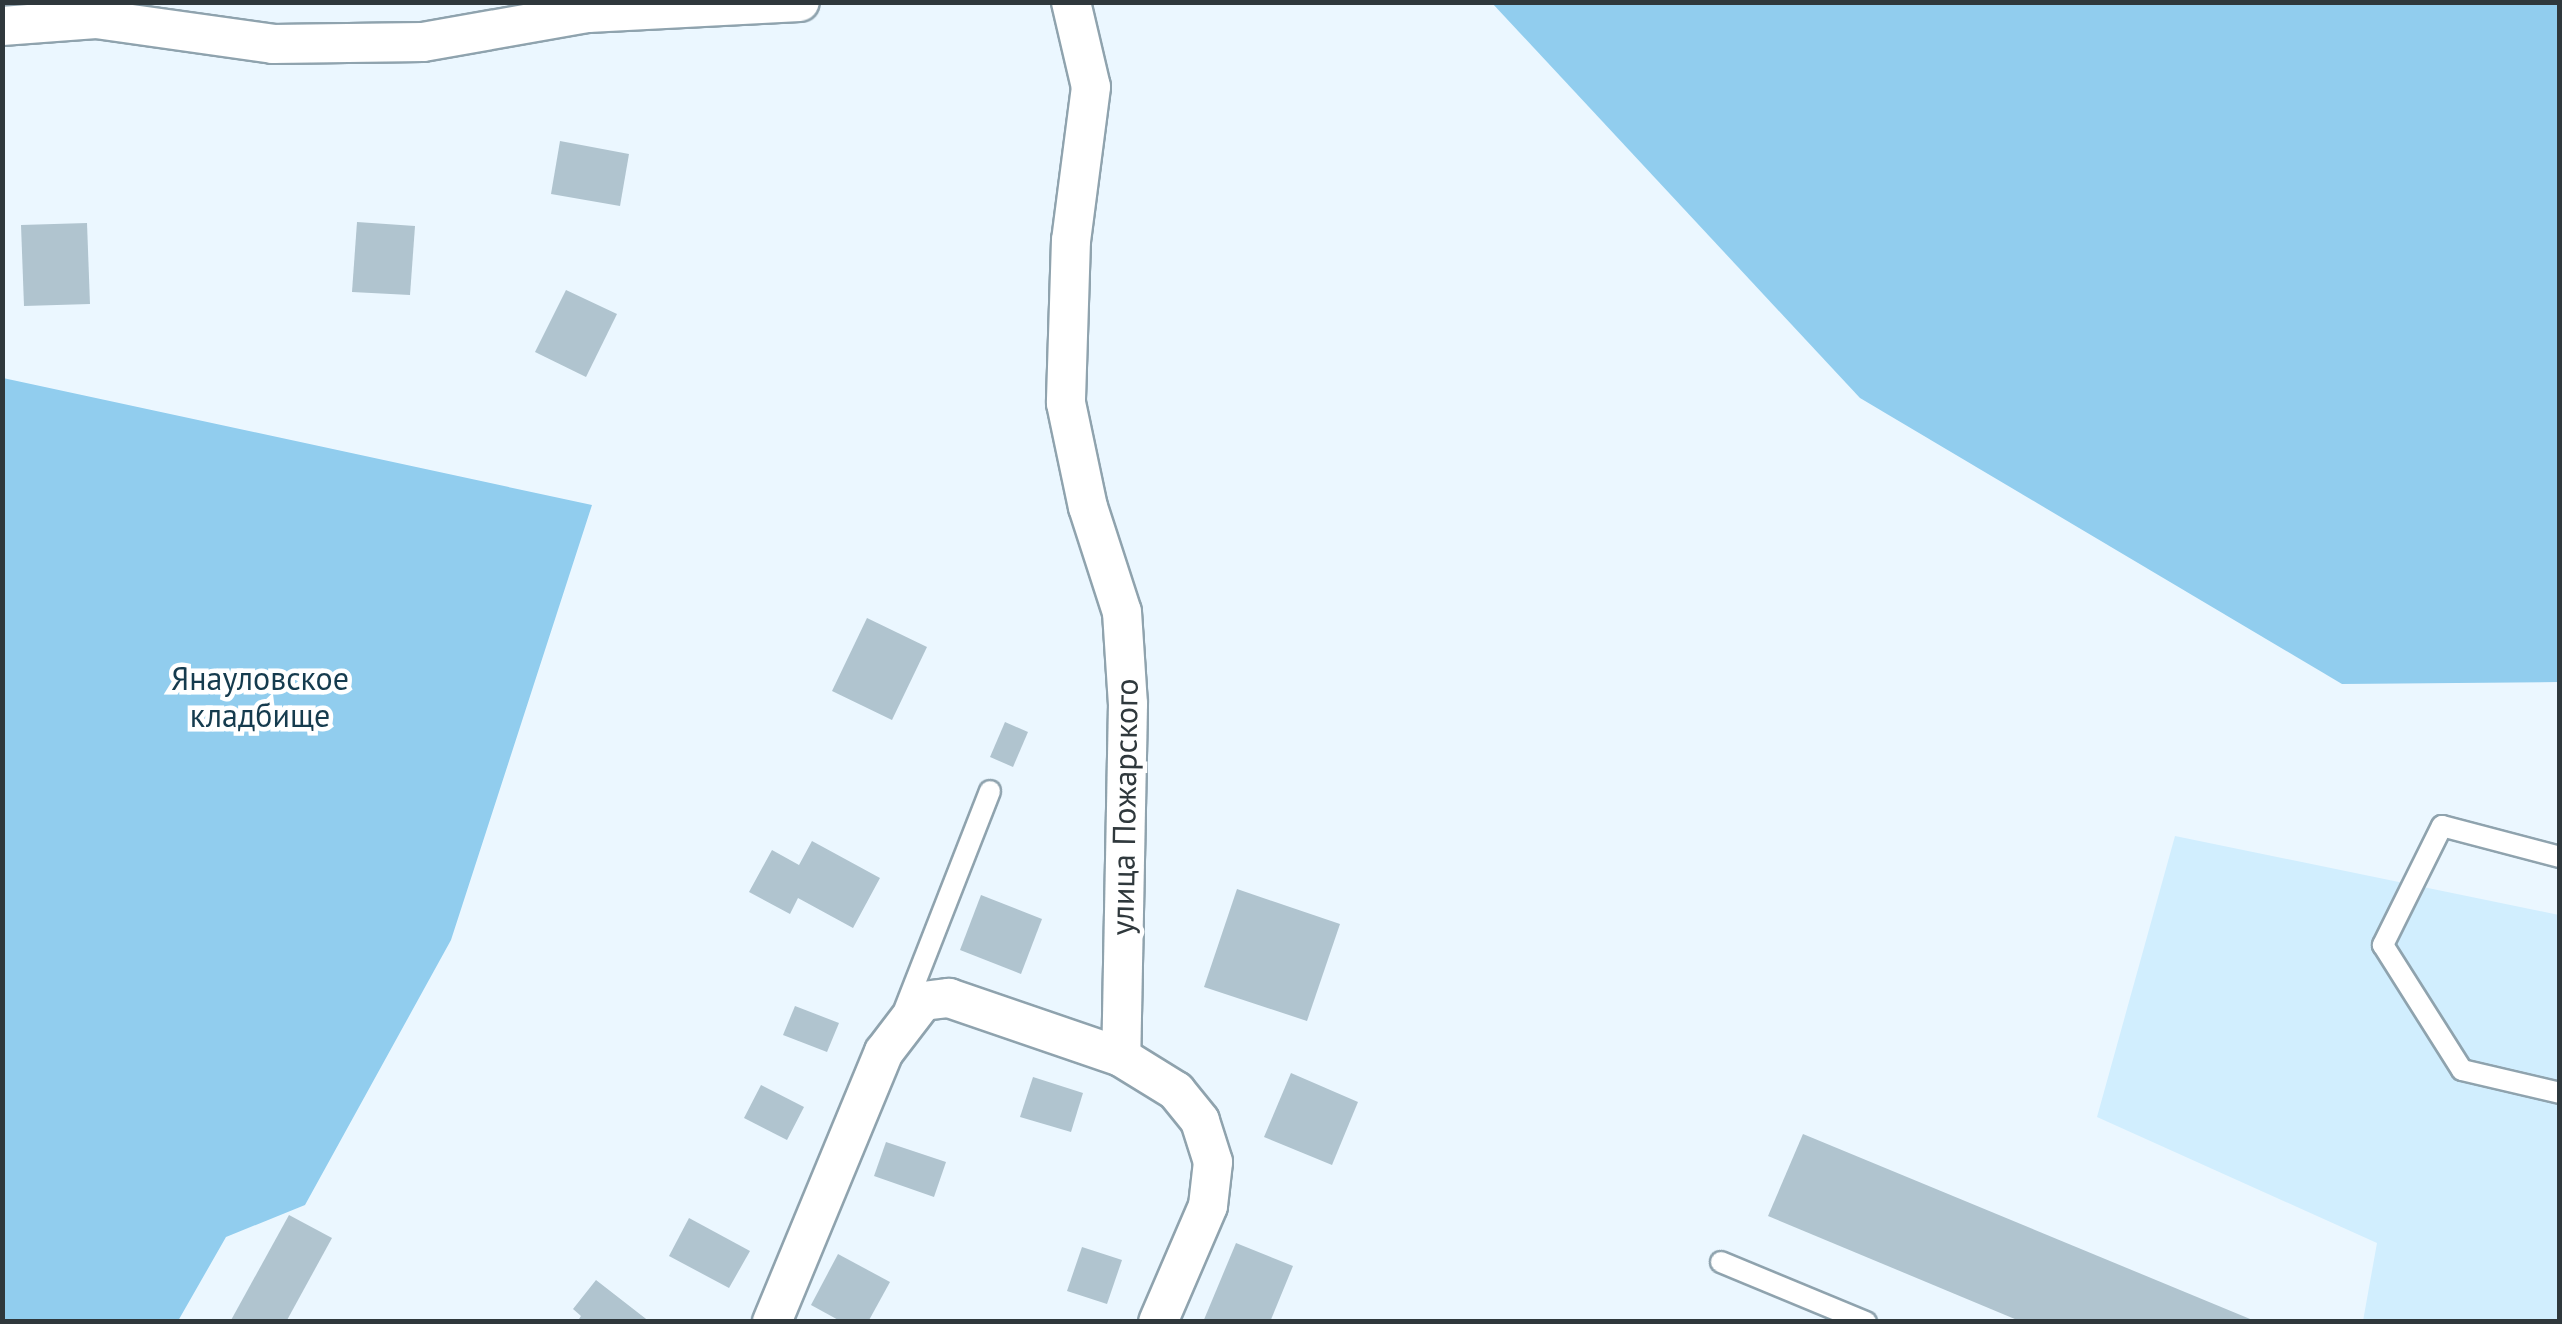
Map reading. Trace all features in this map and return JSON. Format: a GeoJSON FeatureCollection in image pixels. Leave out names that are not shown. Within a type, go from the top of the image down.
{"type":"FeatureCollection","features":[{"type":"Feature","properties":{"kind":"street"},"geometry":{"type":"LineString","coordinates":[[2,26],[96,19],[273,44],[423,42],[588,13],[800,2]]}},
{"type":"Feature","properties":{"kind":"street","name":"улица Пожарского"},"geometry":{"type":"LineString","coordinates":[[1071,2],[1090,87],[1071,240],[1066,402],[1088,507],[1122,612],[1128,704],[1121,1057]]}},
{"type":"Feature","properties":{"kind":"street"},"geometry":{"type":"LineString","coordinates":[[772,1322],[895,1035],[922,1001],[949,998],[1121,1057],[1176,1091],[1200,1121],[1213,1162],[1208,1206],[1158,1322]]}},
{"type":"Feature","properties":{"kind":"lane"},"geometry":{"type":"LineString","coordinates":[[895,1035],[990,791]]}},
{"type":"Feature","properties":{"kind":"lane"},"geometry":{"type":"LineString","coordinates":[[2560,856],[2442,826],[2383,944],[2462,1070],[2560,1093]]}},
{"type":"Feature","properties":{"kind":"lane"},"geometry":{"type":"LineString","coordinates":[[1722,1262],[1866,1322]]}},
{"type":"Feature","properties":{"kind":"shaded area"},"geometry":{"type":"Polygon","coordinates":[[[2175,836],[2559,915],[2559,1321],[2363,1321],[2377,1243],[2097,1117],[2175,836]]]}},
{"type":"Feature","properties":{"kind":"green space"},"geometry":{"type":"Polygon","coordinates":[[[1492,3],[2559,3],[2559,682],[2342,684],[1860,398],[1492,3]]]}},
{"type":"Feature","properties":{"kind":"green space","name":"Янауловское кладбище"},"geometry":{"type":"Polygon","coordinates":[[[3,378],[592,505],[451,940],[305,1205],[226,1237],[178,1321],[3,1321],[3,378]]]}},
{"type":"Feature","properties":{"kind":"building"},"geometry":{"type":"Polygon","coordinates":[[[560,141],[629,154],[620,206],[551,194],[560,141]]]}},
{"type":"Feature","properties":{"kind":"building"},"geometry":{"type":"Polygon","coordinates":[[[357,222],[415,226],[410,295],[352,292],[357,222]]]}},
{"type":"Feature","properties":{"kind":"building"},"geometry":{"type":"Polygon","coordinates":[[[87,223],[90,304],[24,306],[21,225],[87,223]]]}},
{"type":"Feature","properties":{"kind":"building"},"geometry":{"type":"Polygon","coordinates":[[[566,290],[617,314],[586,377],[535,352],[566,290]]]}},
{"type":"Feature","properties":{"kind":"building"},"geometry":{"type":"Polygon","coordinates":[[[867,618],[927,647],[892,720],[832,691],[867,618]]]}},
{"type":"Feature","properties":{"kind":"building"},"geometry":{"type":"Polygon","coordinates":[[[1005,722],[1028,732],[1013,767],[990,757],[1005,722]]]}},
{"type":"Feature","properties":{"kind":"building"},"geometry":{"type":"Polygon","coordinates":[[[812,841],[880,878],[853,928],[798,898],[790,914],[749,892],[772,850],[799,865],[812,841]]]}},
{"type":"Feature","properties":{"kind":"building"},"geometry":{"type":"Polygon","coordinates":[[[1237,889],[1340,924],[1307,1021],[1204,987],[1237,889]]]}},
{"type":"Feature","properties":{"kind":"building"},"geometry":{"type":"Polygon","coordinates":[[[981,895],[1042,919],[1021,974],[960,950],[981,895]]]}},
{"type":"Feature","properties":{"kind":"building"},"geometry":{"type":"Polygon","coordinates":[[[795,1006],[839,1023],[827,1052],[783,1035],[795,1006]]]}},
{"type":"Feature","properties":{"kind":"building"},"geometry":{"type":"Polygon","coordinates":[[[1291,1073],[1358,1102],[1332,1165],[1264,1137],[1291,1073]]]}},
{"type":"Feature","properties":{"kind":"building"},"geometry":{"type":"Polygon","coordinates":[[[1033,1077],[1083,1093],[1071,1132],[1020,1117],[1033,1077]]]}},
{"type":"Feature","properties":{"kind":"building"},"geometry":{"type":"Polygon","coordinates":[[[761,1085],[804,1107],[787,1140],[744,1118],[761,1085]]]}},
{"type":"Feature","properties":{"kind":"building"},"geometry":{"type":"Polygon","coordinates":[[[1803,1134],[2255,1322],[2022,1322],[1768,1216],[1803,1134]]]}},
{"type":"Feature","properties":{"kind":"building"},"geometry":{"type":"Polygon","coordinates":[[[886,1142],[946,1162],[934,1197],[874,1176],[886,1142]]]}},
{"type":"Feature","properties":{"kind":"building"},"geometry":{"type":"Polygon","coordinates":[[[289,1215],[332,1238],[286,1322],[230,1322],[289,1215]]]}},
{"type":"Feature","properties":{"kind":"building"},"geometry":{"type":"Polygon","coordinates":[[[689,1218],[750,1251],[729,1288],[669,1256],[689,1218]]]}},
{"type":"Feature","properties":{"kind":"building"},"geometry":{"type":"Polygon","coordinates":[[[1236,1243],[1293,1266],[1270,1322],[1203,1322],[1236,1243]]]}},
{"type":"Feature","properties":{"kind":"building"},"geometry":{"type":"Polygon","coordinates":[[[1082,1247],[1122,1260],[1107,1304],[1067,1291],[1082,1247]]]}},
{"type":"Feature","properties":{"kind":"building"},"geometry":{"type":"Polygon","coordinates":[[[838,1254],[890,1282],[868,1322],[842,1322],[811,1305],[838,1254]]]}},
{"type":"Feature","properties":{"kind":"building"},"geometry":{"type":"Polygon","coordinates":[[[596,1280],[650,1322],[577,1322],[581,1316],[573,1309],[596,1280]]]}}]}
